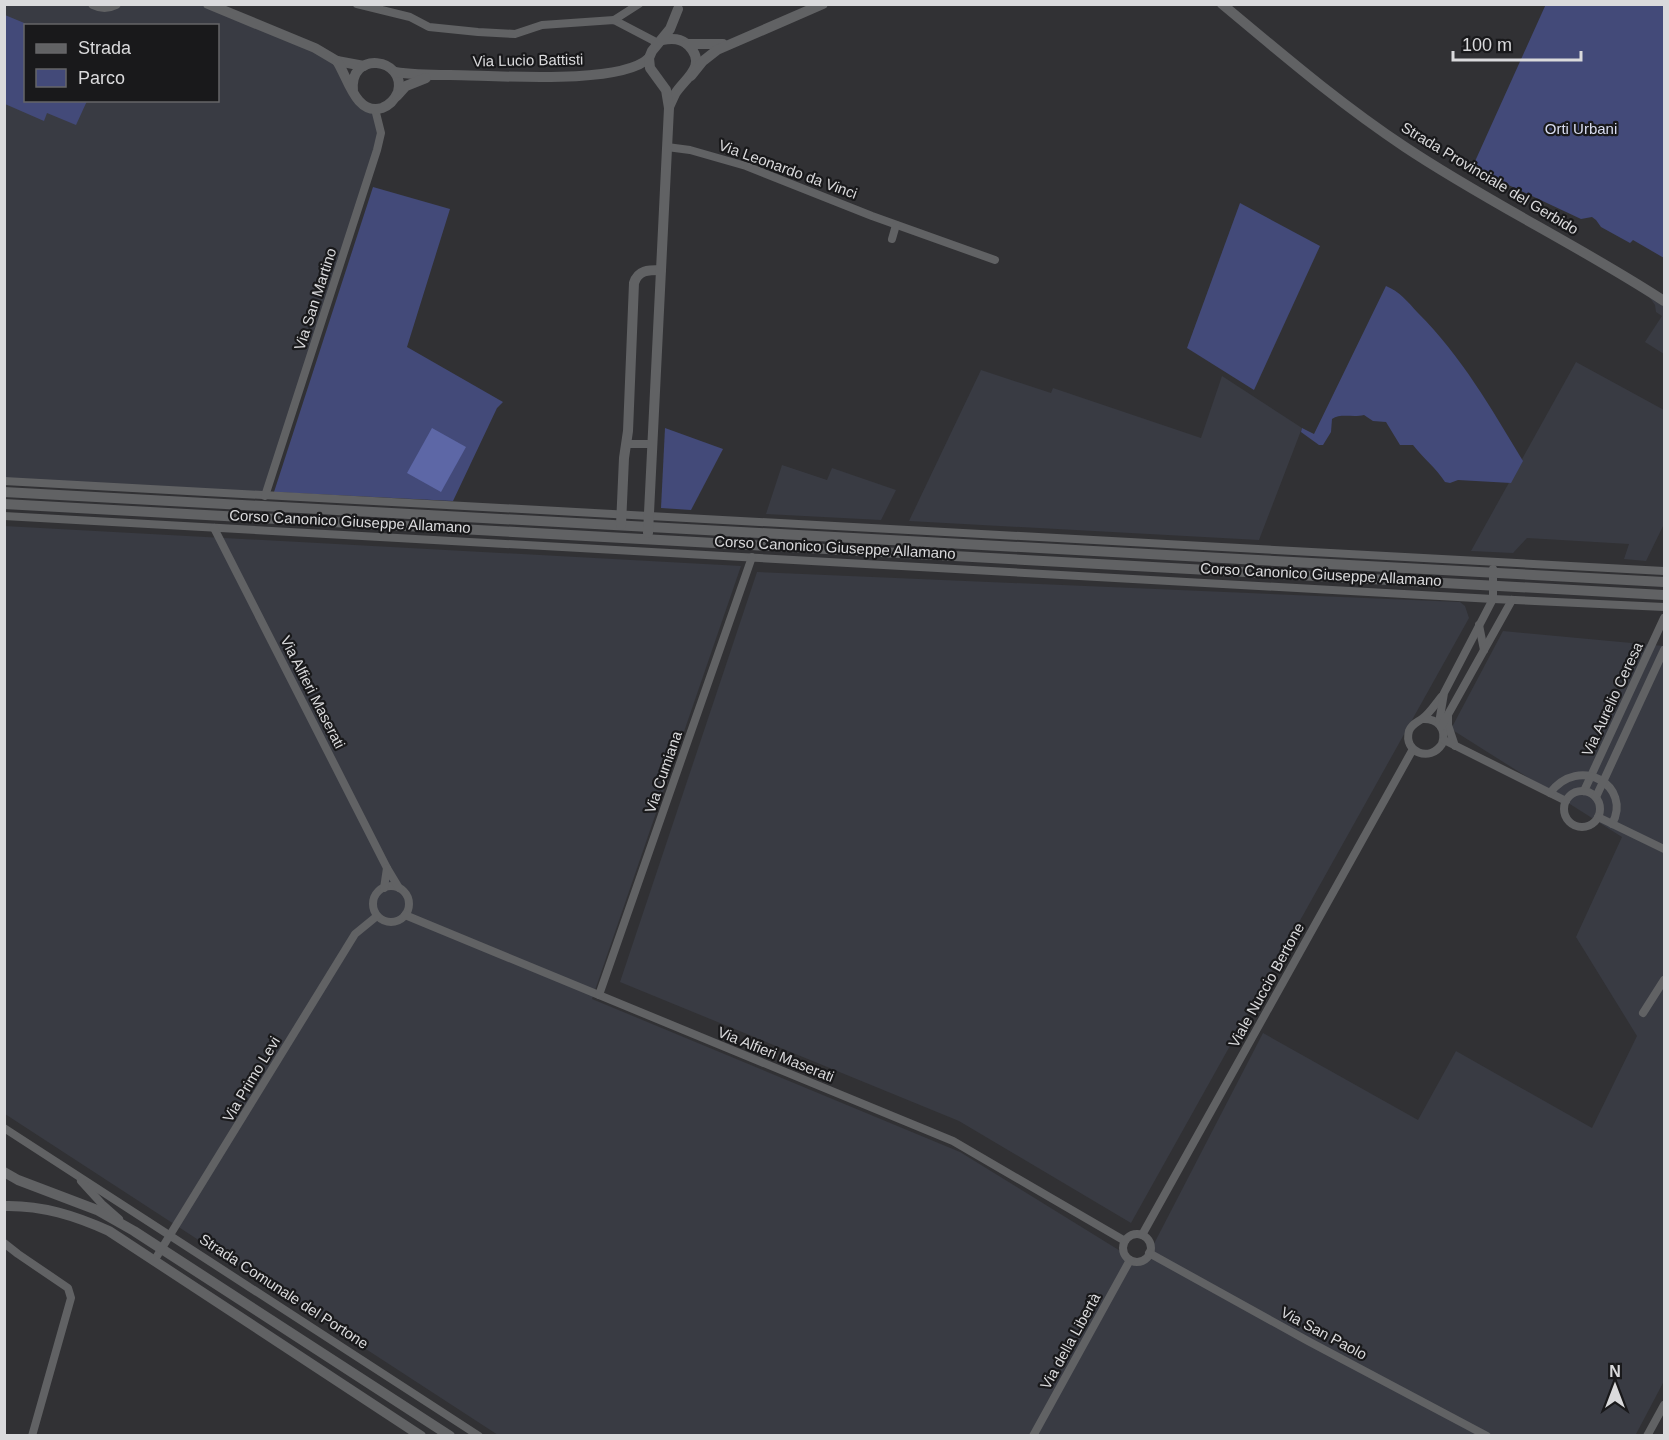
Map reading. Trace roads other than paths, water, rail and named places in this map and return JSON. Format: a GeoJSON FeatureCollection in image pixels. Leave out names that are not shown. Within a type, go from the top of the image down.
{"type":"FeatureCollection","features":[{"type":"Feature","properties":{"kind":"street"},"geometry":{"type":"LineString","coordinates":[[93,4],[100,7],[110,7],[116,4]]}},
{"type":"Feature","properties":{"kind":"street","name":"Via Lucio Battisti"},"geometry":{"type":"LineString","coordinates":[[208,4],[315,48],[338,62],[364,66],[377,62],[390,67],[394,72],[433,76],[552,77],[624,70],[639,66],[649,58]]}},
{"type":"Feature","properties":{"kind":"street"},"geometry":{"type":"LineString","coordinates":[[357,4],[410,17],[429,27],[478,32],[515,34],[542,25],[614,20],[660,41],[677,39],[691,48],[695,58],[695,67],[687,80],[672,85],[658,79]]}},
{"type":"Feature","properties":{"kind":"street"},"geometry":{"type":"LineString","coordinates":[[614,20],[639,4]]}},
{"type":"Feature","properties":{"kind":"street"},"geometry":{"type":"LineString","coordinates":[[669,108],[675,94],[712,53],[823,4]]}},
{"type":"Feature","properties":{"kind":"street","name":"Strada Provinciale del Gerbido"},"geometry":{"type":"LineString","coordinates":[[1221,4],[1327,91],[1406,147],[1461,182],[1578,248],[1665,301]]}},
{"type":"Feature","properties":{"kind":"street"},"geometry":{"type":"LineString","coordinates":[[679,7],[685,43]]}},
{"type":"Feature","properties":{"kind":"street"},"geometry":{"type":"LineString","coordinates":[[647,552],[669,108],[666,90],[650,68],[649,58],[670,29],[679,7]]}},
{"type":"Feature","properties":{"kind":"street"},"geometry":{"type":"LineString","coordinates":[[685,43],[714,45],[735,42]]}},
{"type":"Feature","properties":{"kind":"street"},"geometry":{"type":"LineString","coordinates":[[338,62],[361,104],[375,109]]}},
{"type":"Feature","properties":{"kind":"street"},"geometry":{"type":"LineString","coordinates":[[353,92],[354,77],[364,66]]}},
{"type":"Feature","properties":{"kind":"street","name":"Via Lucio Battisti"},"geometry":{"type":"LineString","coordinates":[[624,70],[645,72],[658,79]]}},
{"type":"Feature","properties":{"kind":"street"},"geometry":{"type":"LineString","coordinates":[[393,101],[399,86],[394,72]]}},
{"type":"Feature","properties":{"kind":"street","name":"Via Lucio Battisti"},"geometry":{"type":"LineString","coordinates":[[375,109],[382,108],[393,101],[406,86],[433,76]]}},
{"type":"Feature","properties":{"kind":"street","name":"Via San Martino"},"geometry":{"type":"LineString","coordinates":[[265,496],[377,150],[381,133],[375,109]]}},
{"type":"Feature","properties":{"kind":"street","name":"Via Leonardo da Vinci"},"geometry":{"type":"LineString","coordinates":[[667,147],[690,150],[746,166],[896,225],[994,260]]}},
{"type":"Feature","properties":{"kind":"street"},"geometry":{"type":"LineString","coordinates":[[892,239],[896,225]]}},
{"type":"Feature","properties":{"kind":"street"},"geometry":{"type":"LineString","coordinates":[[621,520],[633,337],[634,283],[643,271],[661,270]]}},
{"type":"Feature","properties":{"kind":"street"},"geometry":{"type":"LineString","coordinates":[[626,444],[652,444]]}},
{"type":"Feature","properties":{"kind":"street","name":"Corso Canonico Giuseppe Allamano"},"geometry":{"type":"LineString","coordinates":[[4,481],[621,520]]}},
{"type":"Feature","properties":{"kind":"street","name":"Corso Canonico Giuseppe Allamano"},"geometry":{"type":"LineString","coordinates":[[4,492],[648,521],[1493,567],[1665,571]]}},
{"type":"Feature","properties":{"kind":"street","name":"Corso Canonico Giuseppe Allamano"},"geometry":{"type":"LineString","coordinates":[[4,504],[1665,595]]}},
{"type":"Feature","properties":{"kind":"street","name":"Corso Canonico Giuseppe Allamano"},"geometry":{"type":"LineString","coordinates":[[4,516],[1665,607]]}},
{"type":"Feature","properties":{"kind":"street","name":"Via Alfieri Maserati"},"geometry":{"type":"LineString","coordinates":[[214,528],[387,868]]}},
{"type":"Feature","properties":{"kind":"street","name":"Via Cumiana"},"geometry":{"type":"LineString","coordinates":[[599,995],[752,557]]}},
{"type":"Feature","properties":{"kind":"street","name":"Corso Canonico Giuseppe Allamano"},"geometry":{"type":"LineString","coordinates":[[1493,567],[1665,582]]}},
{"type":"Feature","properties":{"kind":"street","name":"Viale Nuccio Bertone"},"geometry":{"type":"LineString","coordinates":[[1142,1235],[1413,748],[1408,735],[1410,728],[1422,719],[1444,693],[1492,599],[1493,567]]}},
{"type":"Feature","properties":{"kind":"street"},"geometry":{"type":"LineString","coordinates":[[1422,719],[1431,719],[1440,725],[1448,716],[1512,600]]}},
{"type":"Feature","properties":{"kind":"street","name":"Via Aurelio Ceresa"},"geometry":{"type":"LineString","coordinates":[[1584,791],[1665,618]]}},
{"type":"Feature","properties":{"kind":"street"},"geometry":{"type":"LineString","coordinates":[[1479,625],[1484,651]]}},
{"type":"Feature","properties":{"kind":"street","name":"Via Aurelio Ceresa"},"geometry":{"type":"LineString","coordinates":[[1596,797],[1665,650]]}},
{"type":"Feature","properties":{"kind":"street","name":"Viale Nuccio Bertone"},"geometry":{"type":"LineString","coordinates":[[1444,693],[1440,725],[1444,740]]}},
{"type":"Feature","properties":{"kind":"street"},"geometry":{"type":"LineString","coordinates":[[1448,716],[1448,725],[1455,746]]}},
{"type":"Feature","properties":{"kind":"street"},"geometry":{"type":"LineString","coordinates":[[1413,748],[1421,753],[1432,753],[1440,748],[1444,740],[1566,801]]}},
{"type":"Feature","properties":{"kind":"street"},"geometry":{"type":"LineString","coordinates":[[1550,793],[1561,782],[1573,776],[1591,776],[1603,782],[1613,792],[1616,812],[1612,824]]}},
{"type":"Feature","properties":{"kind":"street"},"geometry":{"type":"LineString","coordinates":[[1584,791],[1596,797],[1599,804],[1598,817],[1588,826],[1572,823],[1565,815],[1564,807],[1572,793],[1584,791]]}},
{"type":"Feature","properties":{"kind":"street"},"geometry":{"type":"LineString","coordinates":[[1598,817],[1665,849]]}},
{"type":"Feature","properties":{"kind":"street"},"geometry":{"type":"LineString","coordinates":[[384,888],[387,868]]}},
{"type":"Feature","properties":{"kind":"street"},"geometry":{"type":"LineString","coordinates":[[387,868],[399,888],[405,893],[408,908],[405,915],[392,922],[381,919],[377,916],[373,903],[375,896],[384,888],[391,886],[399,888]]}},
{"type":"Feature","properties":{"kind":"street","name":"Via Alfieri Maserati"},"geometry":{"type":"LineString","coordinates":[[405,915],[953,1141],[1125,1241]]}},
{"type":"Feature","properties":{"kind":"street","name":"Via Primo Levi"},"geometry":{"type":"LineString","coordinates":[[154,1261],[355,934],[377,916]]}},
{"type":"Feature","properties":{"kind":"street"},"geometry":{"type":"LineString","coordinates":[[1643,1013],[1665,980]]}},
{"type":"Feature","properties":{"kind":"street","name":"Strada Comunale del Portone"},"geometry":{"type":"LineString","coordinates":[[4,1128],[479,1436]]}},
{"type":"Feature","properties":{"kind":"street","name":"Strada Comunale del Portone"},"geometry":{"type":"LineString","coordinates":[[4,1172],[18,1180],[97,1210],[134,1231],[450,1436]]}},
{"type":"Feature","properties":{"kind":"street","name":"Strada Comunale del Portone"},"geometry":{"type":"LineString","coordinates":[[73,1172],[102,1204],[134,1231]]}},
{"type":"Feature","properties":{"kind":"street"},"geometry":{"type":"LineString","coordinates":[[4,1206],[38,1207],[84,1221],[109,1232],[421,1436]]}},
{"type":"Feature","properties":{"kind":"street"},"geometry":{"type":"LineString","coordinates":[[1142,1235],[1150,1245],[1149,1253],[1139,1261],[1130,1260],[1123,1249],[1125,1241],[1131,1236],[1142,1235]]}},
{"type":"Feature","properties":{"kind":"street"},"geometry":{"type":"LineString","coordinates":[[4,1243],[68,1288],[71,1298],[32,1436]]}},
{"type":"Feature","properties":{"kind":"street","name":"Via San Paolo"},"geometry":{"type":"LineString","coordinates":[[1149,1253],[1487,1436]]}},
{"type":"Feature","properties":{"kind":"street","name":"Via della Libertà"},"geometry":{"type":"LineString","coordinates":[[1033,1436],[1130,1260]]}},
{"type":"Feature","properties":{"kind":"street"},"geometry":{"type":"LineString","coordinates":[[1647,1436],[1665,1405]]}},
{"type":"Feature","properties":{"kind":"park label","name":"Orti Urbani"},"geometry":{"type":"Point","coordinates":[1581,128]}}]}
